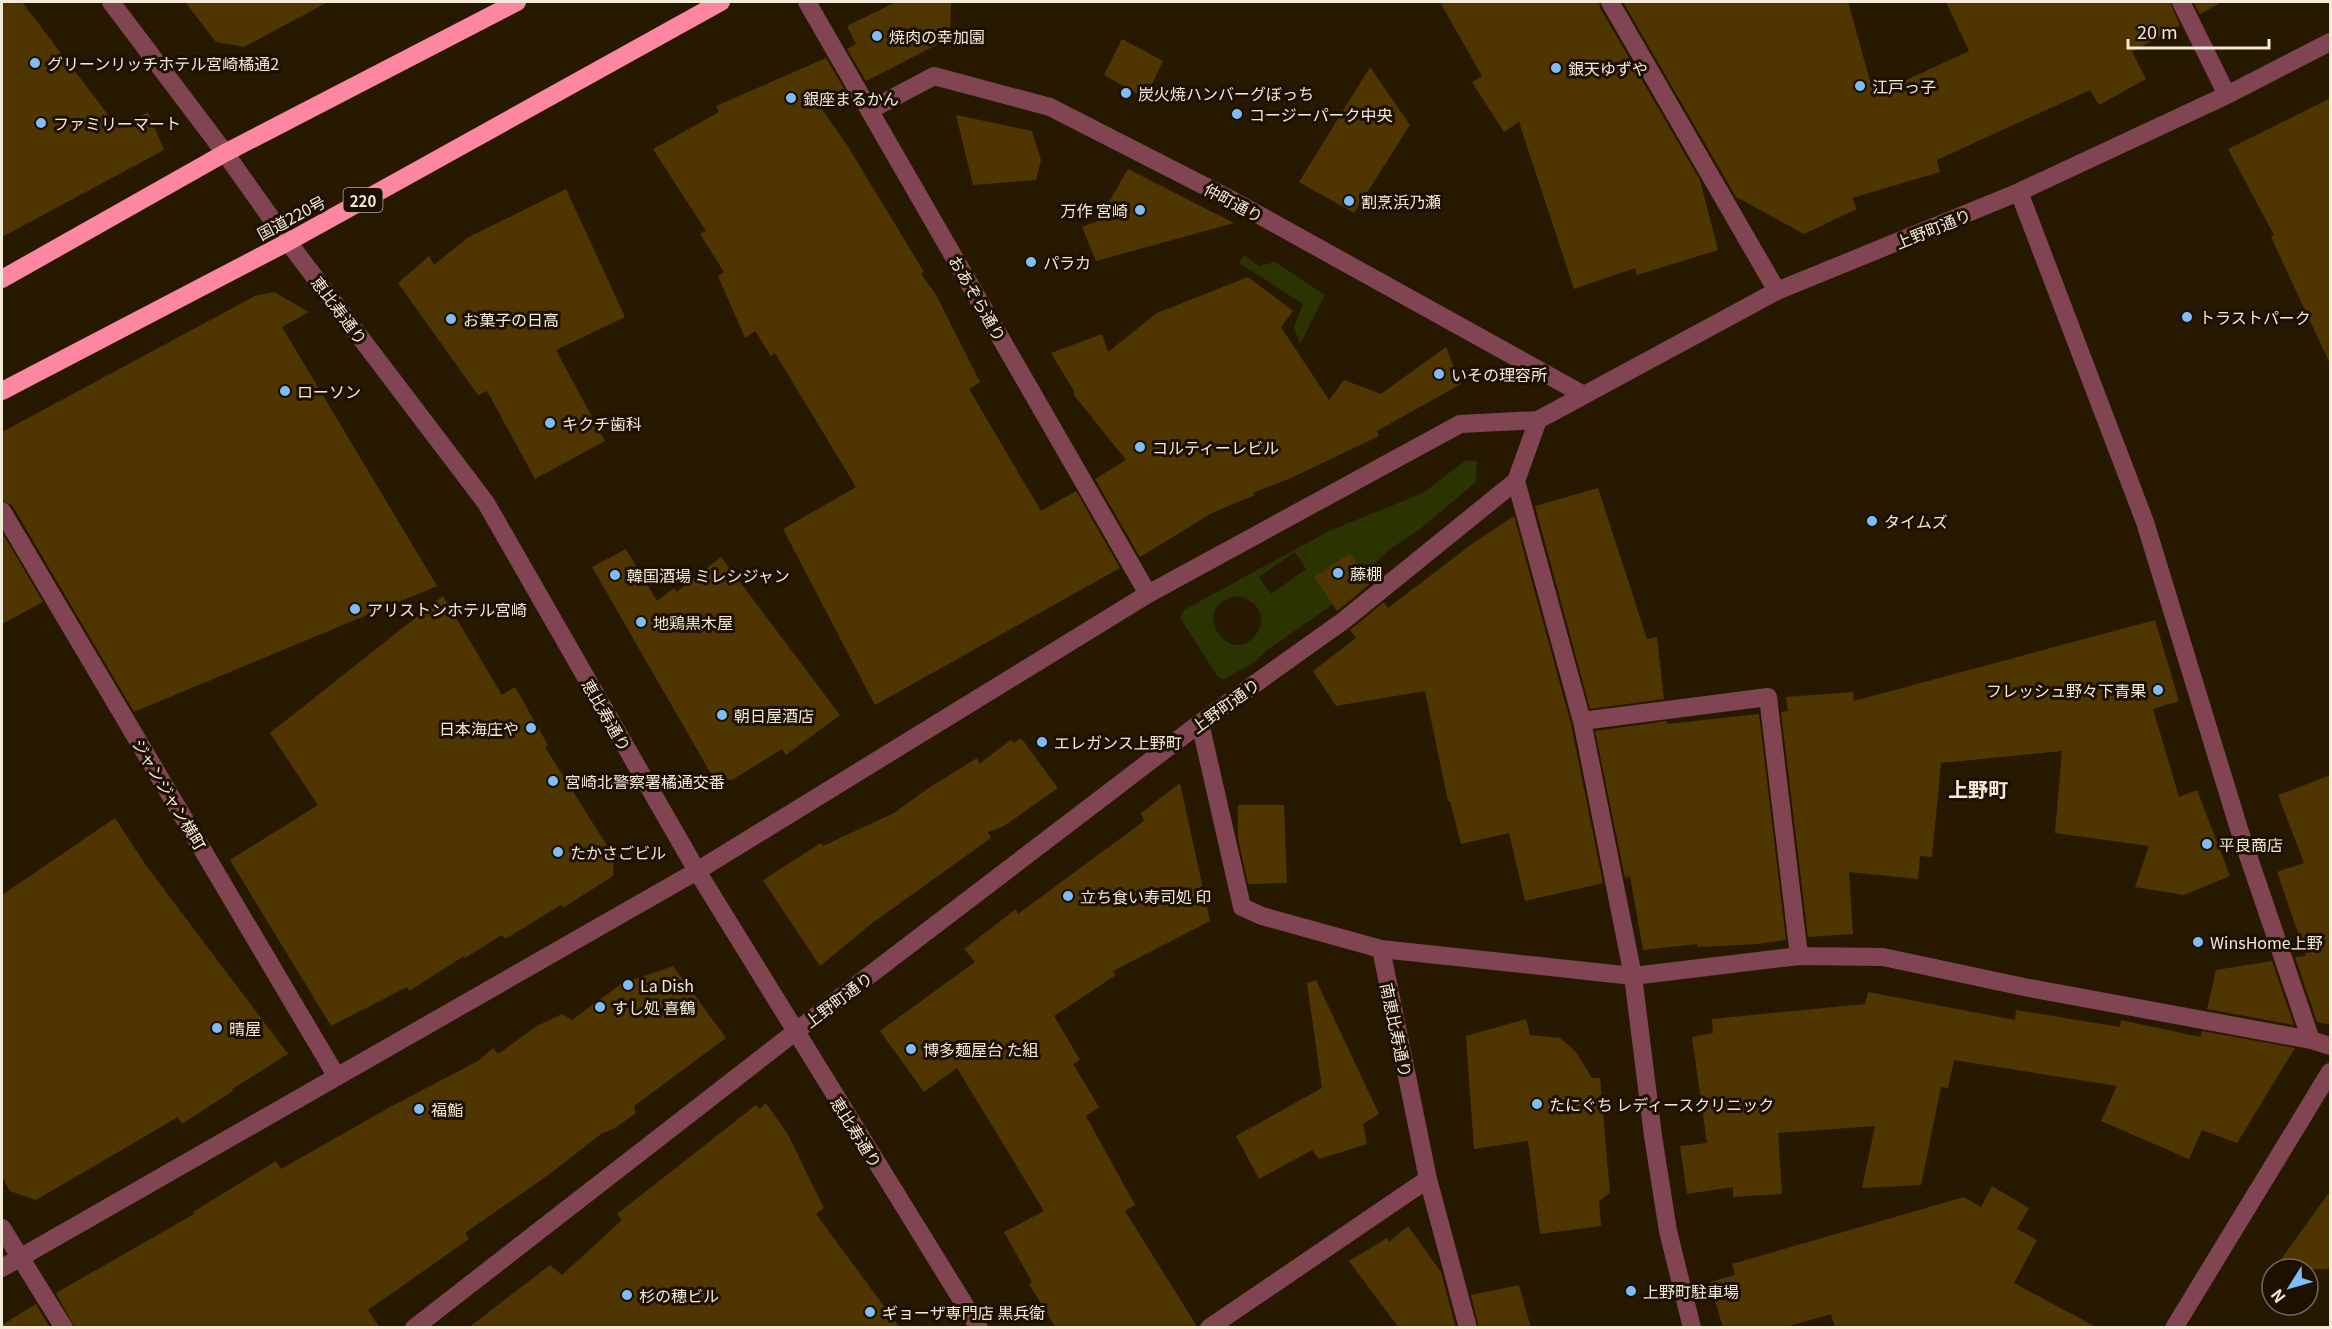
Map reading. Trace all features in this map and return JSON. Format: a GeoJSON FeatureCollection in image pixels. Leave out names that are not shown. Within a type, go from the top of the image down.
{"type":"FeatureCollection","features":[{"type":"Feature","properties":{"kind":"highway"},"geometry":{"type":"LineString","coordinates":[[2,279],[225,153],[517,2]]}},
{"type":"Feature","properties":{"kind":"highway","name":"国道220号"},"geometry":{"type":"LineString","coordinates":[[2,391],[288,242],[721,2]]}},
{"type":"Feature","properties":{"kind":"street","name":"恵比寿通り"},"geometry":{"type":"LineString","coordinates":[[111,2],[225,153],[288,242],[486,503],[697,871],[979,1328]]}},
{"type":"Feature","properties":{"kind":"street","name":"おあぞら通り"},"geometry":{"type":"LineString","coordinates":[[807,2],[1148,594]]}},
{"type":"Feature","properties":{"kind":"street"},"geometry":{"type":"LineString","coordinates":[[1610,2],[1777,291]]}},
{"type":"Feature","properties":{"kind":"street"},"geometry":{"type":"LineString","coordinates":[[2181,2],[2227,95]]}},
{"type":"Feature","properties":{"kind":"street","name":"上野町通り"},"geometry":{"type":"LineString","coordinates":[[2,1268],[697,871],[1148,594],[1460,424],[1538,420],[1777,291],[2019,192],[2227,95],[2331,42]]}},
{"type":"Feature","properties":{"kind":"street","name":"仲町通り"},"geometry":{"type":"LineString","coordinates":[[870,110],[934,76],[1050,107],[1232,200],[1584,395]]}},
{"type":"Feature","properties":{"kind":"street"},"geometry":{"type":"LineString","coordinates":[[2019,192],[2145,522],[2239,829],[2311,1040]]}},
{"type":"Feature","properties":{"kind":"street"},"geometry":{"type":"LineString","coordinates":[[1538,420],[1516,482],[1582,721],[1633,976],[1668,1231],[1692,1328]]}},
{"type":"Feature","properties":{"kind":"street","name":"上野町通り"},"geometry":{"type":"LineString","coordinates":[[421,1325],[795,1032],[1200,723],[1343,621],[1516,482]]}},
{"type":"Feature","properties":{"kind":"street","name":"ジャンジャン横町"},"geometry":{"type":"LineString","coordinates":[[2,511],[338,1077]]}},
{"type":"Feature","properties":{"kind":"street"},"geometry":{"type":"LineString","coordinates":[[1582,721],[1768,697],[1799,956]]}},
{"type":"Feature","properties":{"kind":"street"},"geometry":{"type":"LineString","coordinates":[[1200,723],[1242,907],[1262,916],[1381,949],[1633,976],[1799,956],[1883,957],[2024,987],[2311,1040],[2331,1046]]}},
{"type":"Feature","properties":{"kind":"street","name":"南恵比寿通り"},"geometry":{"type":"LineString","coordinates":[[1381,949],[1428,1179],[1468,1328]]}},
{"type":"Feature","properties":{"kind":"street"},"geometry":{"type":"LineString","coordinates":[[2174,1328],[2331,1072]]}},
{"type":"Feature","properties":{"kind":"street"},"geometry":{"type":"LineString","coordinates":[[1209,1328],[1428,1179]]}},
{"type":"Feature","properties":{"kind":"street"},"geometry":{"type":"LineString","coordinates":[[2,1228],[64,1328]]}},
{"type":"Feature","properties":{"kind":"green space"},"geometry":{"type":"Polygon","coordinates":[[[1244,255],[1259,266],[1275,262],[1325,295],[1300,344],[1294,327],[1303,304],[1239,263],[1244,255]]]}},
{"type":"Feature","properties":{"kind":"green space"},"geometry":{"type":"Polygon","coordinates":[[[1466,460],[1477,461],[1476,482],[1420,529],[1390,549],[1328,608],[1267,650],[1255,662],[1224,679],[1218,677],[1180,618],[1184,610],[1329,531],[1423,493],[1466,460]],[[1295,552],[1259,577],[1271,594],[1306,569],[1295,552]],[[1350,553],[1314,577],[1325,594],[1361,569],[1350,553]],[[1236,596],[1221,602],[1214,612],[1214,623],[1218,633],[1226,641],[1236,645],[1247,643],[1257,633],[1260,626],[1258,608],[1243,597],[1236,596]]]}},
{"type":"Feature","properties":{"kind":"building"},"geometry":{"type":"Polygon","coordinates":[[[2,2],[22,2],[119,129],[148,112],[164,150],[2,237],[2,2]]]}},
{"type":"Feature","properties":{"kind":"building"},"geometry":{"type":"Polygon","coordinates":[[[185,2],[328,2],[244,47],[216,42],[185,2]]]}},
{"type":"Feature","properties":{"kind":"building"},"geometry":{"type":"Polygon","coordinates":[[[896,2],[951,2],[950,38],[866,81],[847,49],[856,44],[847,26],[896,2]]]}},
{"type":"Feature","properties":{"kind":"building"},"geometry":{"type":"Polygon","coordinates":[[[1440,2],[1599,2],[1600,8],[1700,180],[1718,250],[1637,275],[1635,268],[1574,289],[1519,122],[1504,132],[1472,82],[1482,76],[1440,2]]]}},
{"type":"Feature","properties":{"kind":"building"},"geometry":{"type":"Polygon","coordinates":[[[1623,2],[1848,2],[1874,95],[1969,51],[1946,2],[2170,2],[2180,25],[2132,52],[2146,79],[2099,105],[2090,90],[1937,160],[1940,172],[1852,198],[1857,209],[1804,234],[1736,197],[1623,2]]]}},
{"type":"Feature","properties":{"kind":"building"},"geometry":{"type":"Polygon","coordinates":[[[2193,2],[2222,2],[2200,14],[2193,2]]]}},
{"type":"Feature","properties":{"kind":"building"},"geometry":{"type":"Polygon","coordinates":[[[1122,39],[1163,61],[1145,98],[1104,75],[1122,39]]]}},
{"type":"Feature","properties":{"kind":"building"},"geometry":{"type":"Polygon","coordinates":[[[826,58],[846,92],[819,105],[847,145],[924,272],[921,274],[935,293],[980,382],[969,389],[1041,511],[1076,491],[1120,568],[875,705],[783,529],[856,487],[775,353],[771,356],[755,331],[745,338],[718,276],[724,272],[700,234],[706,231],[653,149],[719,112],[716,106],[826,58]]]}},
{"type":"Feature","properties":{"kind":"building"},"geometry":{"type":"Polygon","coordinates":[[[1370,67],[1410,125],[1354,213],[1299,182],[1370,67]]]}},
{"type":"Feature","properties":{"kind":"building"},"geometry":{"type":"Polygon","coordinates":[[[2331,98],[2331,366],[2271,237],[2274,235],[2228,149],[2331,98]]]}},
{"type":"Feature","properties":{"kind":"building"},"geometry":{"type":"Polygon","coordinates":[[[956,115],[1032,131],[1041,160],[1036,180],[973,185],[956,115]]]}},
{"type":"Feature","properties":{"kind":"building"},"geometry":{"type":"Polygon","coordinates":[[[1128,169],[1234,223],[1096,261],[1082,227],[1098,221],[1128,169]]]}},
{"type":"Feature","properties":{"kind":"building"},"geometry":{"type":"Polygon","coordinates":[[[566,189],[625,317],[556,350],[605,441],[535,479],[487,391],[478,395],[398,283],[429,256],[434,265],[467,238],[566,189]]]}},
{"type":"Feature","properties":{"kind":"building"},"geometry":{"type":"Polygon","coordinates":[[[1248,277],[1293,311],[1281,327],[1329,400],[1344,380],[1381,394],[1446,347],[1461,384],[1377,431],[1379,436],[1212,513],[1140,557],[1095,479],[1126,460],[1074,395],[1074,391],[1051,353],[1102,334],[1108,352],[1157,313],[1248,277]]]}},
{"type":"Feature","properties":{"kind":"building"},"geometry":{"type":"Polygon","coordinates":[[[274,292],[309,312],[282,327],[437,586],[134,712],[12,505],[2,500],[2,432],[255,296],[274,292]]]}},
{"type":"Feature","properties":{"kind":"building"},"geometry":{"type":"Polygon","coordinates":[[[1598,488],[1647,639],[1657,637],[1664,699],[1590,709],[1535,506],[1598,488]]]}},
{"type":"Feature","properties":{"kind":"building"},"geometry":{"type":"Polygon","coordinates":[[[1514,516],[1571,724],[1603,883],[1525,901],[1509,833],[1461,844],[1450,801],[1448,801],[1425,691],[1336,706],[1313,671],[1356,638],[1350,630],[1384,602],[1388,608],[1472,544],[1514,516]]]}},
{"type":"Feature","properties":{"kind":"building"},"geometry":{"type":"Polygon","coordinates":[[[2,532],[43,602],[2,624],[2,532]]]}},
{"type":"Feature","properties":{"kind":"building"},"geometry":{"type":"Polygon","coordinates":[[[626,549],[657,601],[674,588],[677,592],[721,557],[840,715],[786,755],[782,749],[732,780],[714,779],[592,567],[626,549]]]}},
{"type":"Feature","properties":{"kind":"building"},"geometry":{"type":"Polygon","coordinates":[[[1350,553],[1371,583],[1337,611],[1314,577],[1350,553]]]}},
{"type":"Feature","properties":{"kind":"building"},"geometry":{"type":"Polygon","coordinates":[[[443,596],[502,695],[515,687],[548,745],[545,747],[614,857],[613,876],[563,908],[561,905],[505,939],[502,935],[465,958],[464,956],[409,991],[407,987],[331,1026],[230,860],[318,805],[270,733],[443,596]]]}},
{"type":"Feature","properties":{"kind":"building"},"geometry":{"type":"Polygon","coordinates":[[[2155,620],[2179,701],[2153,709],[2179,797],[2197,790],[2230,876],[2184,895],[2135,887],[2149,846],[2055,833],[2062,751],[1941,763],[1932,857],[1920,856],[1918,879],[1849,872],[1853,934],[1808,937],[1781,712],[1788,711],[1786,697],[1853,692],[1854,701],[2155,620]]]}},
{"type":"Feature","properties":{"kind":"building"},"geometry":{"type":"Polygon","coordinates":[[[1759,714],[1786,940],[1698,947],[1697,944],[1643,950],[1630,876],[1625,878],[1595,731],[1667,721],[1667,724],[1759,714]]]}},
{"type":"Feature","properties":{"kind":"building"},"geometry":{"type":"Polygon","coordinates":[[[1021,738],[1058,788],[1004,826],[988,832],[991,838],[871,924],[820,966],[763,880],[821,843],[823,846],[894,813],[977,758],[979,764],[1011,740],[1014,743],[1021,738]]]}},
{"type":"Feature","properties":{"kind":"building"},"geometry":{"type":"Polygon","coordinates":[[[2331,775],[2331,1025],[2317,1022],[2295,957],[2306,956],[2277,872],[2304,863],[2278,795],[2331,775]]]}},
{"type":"Feature","properties":{"kind":"building"},"geometry":{"type":"Polygon","coordinates":[[[1180,783],[1210,921],[1113,971],[1116,975],[1054,1016],[1080,1060],[1073,1064],[1099,1107],[1086,1116],[1135,1205],[1125,1211],[1198,1328],[1056,1328],[1029,1284],[1032,1282],[1004,1232],[1044,1211],[957,1068],[924,1092],[880,1031],[975,962],[964,949],[1016,909],[1018,914],[1144,821],[1141,813],[1180,783]]]}},
{"type":"Feature","properties":{"kind":"building"},"geometry":{"type":"Polygon","coordinates":[[[1238,805],[1284,805],[1287,883],[1248,884],[1238,838],[1238,805]]]}},
{"type":"Feature","properties":{"kind":"building"},"geometry":{"type":"Polygon","coordinates":[[[115,818],[145,864],[288,1054],[182,1124],[178,1117],[36,1200],[10,1191],[2,1177],[2,895],[115,818]]]}},
{"type":"Feature","properties":{"kind":"building"},"geometry":{"type":"Polygon","coordinates":[[[2272,961],[2294,1025],[2207,1009],[2216,970],[2272,961]]]}},
{"type":"Feature","properties":{"kind":"building"},"geometry":{"type":"Polygon","coordinates":[[[673,966],[726,1038],[634,1106],[636,1113],[615,1128],[601,1134],[551,1173],[465,1233],[469,1239],[368,1310],[380,1328],[75,1328],[56,1293],[194,1214],[193,1212],[276,1161],[281,1169],[392,1106],[478,1061],[493,1048],[498,1054],[537,1026],[562,1014],[572,1020],[621,984],[673,966]]]}},
{"type":"Feature","properties":{"kind":"building"},"geometry":{"type":"Polygon","coordinates":[[[1316,980],[1379,1114],[1363,1124],[1367,1144],[1319,1159],[1312,1150],[1259,1179],[1236,1136],[1322,1088],[1307,983],[1316,980]]]}},
{"type":"Feature","properties":{"kind":"building"},"geometry":{"type":"Polygon","coordinates":[[[1868,992],[2015,1020],[2016,1010],[2120,1027],[2121,1020],[2200,1037],[2202,1031],[2295,1048],[2237,1143],[2202,1130],[2189,1159],[2101,1121],[2117,1086],[1954,1060],[1948,1088],[1941,1087],[1921,1185],[1862,1188],[1875,1126],[1778,1133],[1782,1194],[1733,1197],[1733,1187],[1687,1194],[1680,1146],[1707,1143],[1692,1037],[1713,1033],[1712,1019],[1865,1004],[1868,992]]]}},
{"type":"Feature","properties":{"kind":"building","name":"たにぐち レディースクリニック"},"geometry":{"type":"Polygon","coordinates":[[[1526,1019],[1530,1035],[1560,1038],[1576,1052],[1592,1078],[1600,1078],[1610,1193],[1599,1201],[1601,1226],[1540,1234],[1528,1141],[1474,1149],[1466,1036],[1526,1019]]]}},
{"type":"Feature","properties":{"kind":"building"},"geometry":{"type":"Polygon","coordinates":[[[766,1103],[787,1133],[824,1208],[816,1214],[900,1328],[468,1328],[550,1265],[562,1275],[622,1220],[617,1214],[756,1105],[760,1109],[766,1103]]]}},
{"type":"Feature","properties":{"kind":"building"},"geometry":{"type":"Polygon","coordinates":[[[1992,1186],[2029,1208],[2017,1229],[2037,1240],[2014,1283],[2098,1328],[1835,1328],[1831,1314],[1782,1328],[1723,1328],[1710,1282],[1735,1275],[1732,1264],[1964,1197],[1981,1207],[1992,1186]]]}},
{"type":"Feature","properties":{"kind":"building"},"geometry":{"type":"Polygon","coordinates":[[[2331,1190],[2331,1269],[2320,1269],[2320,1257],[2283,1257],[2331,1190]]]}},
{"type":"Feature","properties":{"kind":"building"},"geometry":{"type":"Polygon","coordinates":[[[1408,1226],[1441,1272],[1456,1328],[1399,1328],[1349,1261],[1387,1238],[1389,1242],[1408,1226]]]}},
{"type":"Feature","properties":{"kind":"building"},"geometry":{"type":"Polygon","coordinates":[[[1519,1285],[1531,1328],[1479,1328],[1471,1295],[1519,1285]]]}},
{"type":"Feature","properties":{"kind":"building"},"geometry":{"type":"Polygon","coordinates":[[[36,1304],[50,1328],[2,1328],[2,1325],[36,1304]]]}},
{"type":"Feature","properties":{"kind":"place","name":"焼肉の幸加園"},"geometry":{"type":"Point","coordinates":[877,36]}},
{"type":"Feature","properties":{"kind":"place","name":"グリーンリッチホテル宮崎橘通2"},"geometry":{"type":"Point","coordinates":[35,63]}},
{"type":"Feature","properties":{"kind":"place","name":"銀天ゆずや"},"geometry":{"type":"Point","coordinates":[1556,68]}},
{"type":"Feature","properties":{"kind":"place","name":"江戸っ子"},"geometry":{"type":"Point","coordinates":[1860,86]}},
{"type":"Feature","properties":{"kind":"place","name":"炭火焼ハンバーグぼっち"},"geometry":{"type":"Point","coordinates":[1126,93]}},
{"type":"Feature","properties":{"kind":"place","name":"銀座まるかん"},"geometry":{"type":"Point","coordinates":[791,98]}},
{"type":"Feature","properties":{"kind":"place","name":"コージーパーク中央"},"geometry":{"type":"Point","coordinates":[1237,114]}},
{"type":"Feature","properties":{"kind":"place","name":"ファミリーマート"},"geometry":{"type":"Point","coordinates":[41,123]}},
{"type":"Feature","properties":{"kind":"place","name":"割烹浜乃瀬"},"geometry":{"type":"Point","coordinates":[1349,201]}},
{"type":"Feature","properties":{"kind":"place","name":"万作 宮崎"},"geometry":{"type":"Point","coordinates":[1140,210]}},
{"type":"Feature","properties":{"kind":"place","name":"パラカ"},"geometry":{"type":"Point","coordinates":[1031,262]}},
{"type":"Feature","properties":{"kind":"place","name":"トラストパーク"},"geometry":{"type":"Point","coordinates":[2187,317]}},
{"type":"Feature","properties":{"kind":"place","name":"お菓子の日高"},"geometry":{"type":"Point","coordinates":[451,319]}},
{"type":"Feature","properties":{"kind":"place","name":"いその理容所"},"geometry":{"type":"Point","coordinates":[1439,374]}},
{"type":"Feature","properties":{"kind":"place","name":"ローソン"},"geometry":{"type":"Point","coordinates":[285,391]}},
{"type":"Feature","properties":{"kind":"place","name":"キクチ歯科"},"geometry":{"type":"Point","coordinates":[550,423]}},
{"type":"Feature","properties":{"kind":"place","name":"コルティーレビル"},"geometry":{"type":"Point","coordinates":[1140,447]}},
{"type":"Feature","properties":{"kind":"place","name":"タイムズ"},"geometry":{"type":"Point","coordinates":[1872,521]}},
{"type":"Feature","properties":{"kind":"place","name":"藤棚"},"geometry":{"type":"Point","coordinates":[1338,573]}},
{"type":"Feature","properties":{"kind":"place","name":"韓国酒場 ミレシジャン"},"geometry":{"type":"Point","coordinates":[615,575]}},
{"type":"Feature","properties":{"kind":"place","name":"アリストンホテル宮崎"},"geometry":{"type":"Point","coordinates":[355,609]}},
{"type":"Feature","properties":{"kind":"place","name":"地鶏黒木屋"},"geometry":{"type":"Point","coordinates":[641,622]}},
{"type":"Feature","properties":{"kind":"place","name":"フレッシュ野々下青果"},"geometry":{"type":"Point","coordinates":[2158,690]}},
{"type":"Feature","properties":{"kind":"place","name":"朝日屋酒店"},"geometry":{"type":"Point","coordinates":[722,715]}},
{"type":"Feature","properties":{"kind":"place","name":"日本海庄や"},"geometry":{"type":"Point","coordinates":[531,728]}},
{"type":"Feature","properties":{"kind":"place","name":"エレガンス上野町"},"geometry":{"type":"Point","coordinates":[1042,742]}},
{"type":"Feature","properties":{"kind":"place","name":"宮崎北警察署橘通交番"},"geometry":{"type":"Point","coordinates":[553,781]}},
{"type":"Feature","properties":{"kind":"place","name":"平良商店"},"geometry":{"type":"Point","coordinates":[2207,844]}},
{"type":"Feature","properties":{"kind":"place","name":"たかさごビル"},"geometry":{"type":"Point","coordinates":[558,852]}},
{"type":"Feature","properties":{"kind":"place","name":"立ち食い寿司処 印"},"geometry":{"type":"Point","coordinates":[1068,896]}},
{"type":"Feature","properties":{"kind":"place","name":"WinsHome上野"},"geometry":{"type":"Point","coordinates":[2198,942]}},
{"type":"Feature","properties":{"kind":"place","name":"La Dish"},"geometry":{"type":"Point","coordinates":[628,985]}},
{"type":"Feature","properties":{"kind":"place","name":"すし処 喜鶴"},"geometry":{"type":"Point","coordinates":[600,1007]}},
{"type":"Feature","properties":{"kind":"place","name":"晴屋"},"geometry":{"type":"Point","coordinates":[217,1028]}},
{"type":"Feature","properties":{"kind":"place","name":"博多麺屋台 た組"},"geometry":{"type":"Point","coordinates":[911,1049]}},
{"type":"Feature","properties":{"kind":"place","name":"たにぐち レディースクリニック"},"geometry":{"type":"Point","coordinates":[1537,1104]}},
{"type":"Feature","properties":{"kind":"place","name":"福鮨"},"geometry":{"type":"Point","coordinates":[419,1109]}},
{"type":"Feature","properties":{"kind":"place","name":"上野町駐車場"},"geometry":{"type":"Point","coordinates":[1631,1291]}},
{"type":"Feature","properties":{"kind":"place","name":"杉の穂ビル"},"geometry":{"type":"Point","coordinates":[627,1295]}},
{"type":"Feature","properties":{"kind":"place","name":"ギョーザ専門店 黒兵衛"},"geometry":{"type":"Point","coordinates":[870,1312]}},
{"type":"Feature","properties":{"kind":"district","name":"上野町"},"geometry":{"type":"Point","coordinates":[1978,788]}}]}
